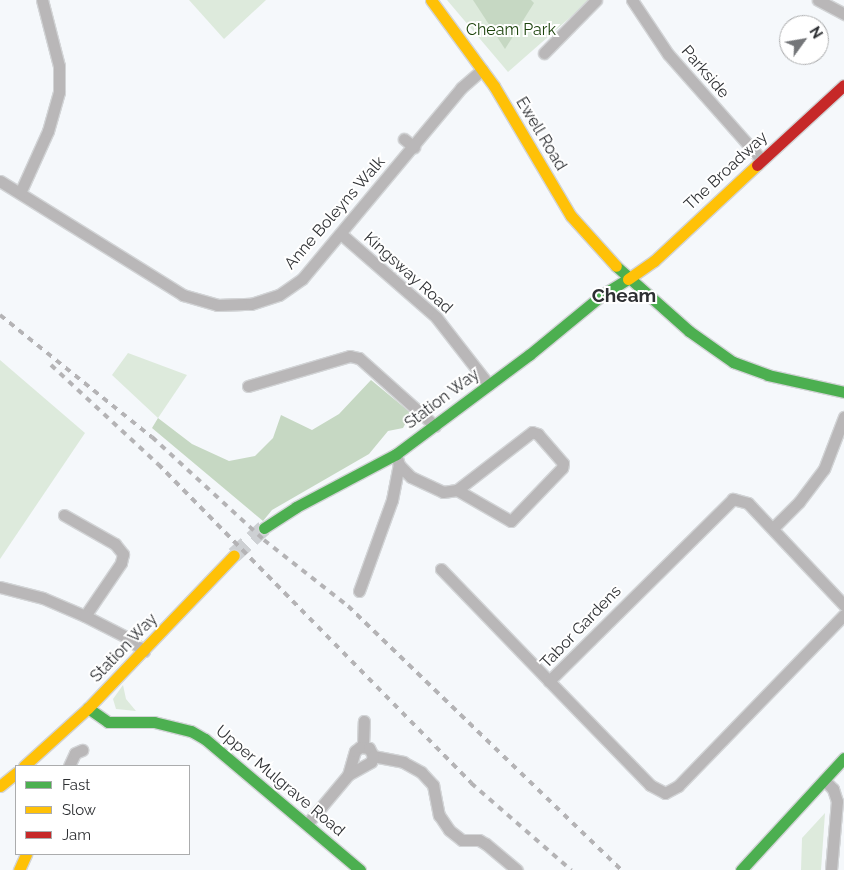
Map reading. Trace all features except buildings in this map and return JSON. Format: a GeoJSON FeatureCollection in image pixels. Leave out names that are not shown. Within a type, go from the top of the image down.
{"type":"FeatureCollection","features":[{"type":"Feature","properties":{"kind":"main road","name":"Ewell Road"},"geometry":{"type":"LineString","coordinates":[[431,0],[482,70],[571,216],[628,279],[688,331],[733,362],[768,375],[842,388]]}},
{"type":"Feature","properties":{"kind":"main road","name":"The Broadway"},"geometry":{"type":"LineString","coordinates":[[628,279],[654,261],[761,159],[844,85]]}},
{"type":"Feature","properties":{"kind":"main road","name":"Station Way"},"geometry":{"type":"LineString","coordinates":[[264,528],[296,507],[398,460],[435,426],[602,295],[628,279]]}},
{"type":"Feature","properties":{"kind":"main road","name":"Station Way"},"geometry":{"type":"LineString","coordinates":[[28,765],[78,719],[234,555]]}},
{"type":"Feature","properties":{"kind":"main road","name":"Upper Mulgrave Road"},"geometry":{"type":"LineString","coordinates":[[88,708],[108,722],[154,722],[191,731],[218,749],[360,870]]}},
{"type":"Feature","properties":{"kind":"main road"},"geometry":{"type":"LineString","coordinates":[[741,870],[844,758]]}},
{"type":"Feature","properties":{"kind":"main road"},"geometry":{"type":"LineString","coordinates":[[0,786],[15,773]]}},
{"type":"Feature","properties":{"kind":"main road"},"geometry":{"type":"LineString","coordinates":[[19,870],[26,855]]}},
{"type":"Feature","properties":{"kind":"street"},"geometry":{"type":"LineString","coordinates":[[20,194],[48,131],[59,92],[59,66],[42,0]]}},
{"type":"Feature","properties":{"kind":"street"},"geometry":{"type":"LineString","coordinates":[[544,53],[596,0]]}},
{"type":"Feature","properties":{"kind":"street","name":"Parkside"},"geometry":{"type":"LineString","coordinates":[[632,0],[668,54],[761,159]]}},
{"type":"Feature","properties":{"kind":"street"},"geometry":{"type":"LineString","coordinates":[[818,0],[844,14]]}},
{"type":"Feature","properties":{"kind":"street","name":"Anne Boleyns Walk"},"geometry":{"type":"LineString","coordinates":[[0,181],[169,288],[200,302],[217,305],[251,304],[285,292],[302,279],[414,147],[461,88],[482,70]]}},
{"type":"Feature","properties":{"kind":"street"},"geometry":{"type":"LineString","coordinates":[[404,139],[414,147]]}},
{"type":"Feature","properties":{"kind":"street","name":"Kingsway Road"},"geometry":{"type":"LineString","coordinates":[[341,234],[436,317],[489,385]]}},
{"type":"Feature","properties":{"kind":"street"},"geometry":{"type":"LineString","coordinates":[[248,386],[350,356],[359,358],[435,426]]}},
{"type":"Feature","properties":{"kind":"street"},"geometry":{"type":"LineString","coordinates":[[773,528],[799,502],[824,469],[844,417]]}},
{"type":"Feature","properties":{"kind":"street"},"geometry":{"type":"LineString","coordinates":[[398,460],[411,477],[444,492],[457,490],[532,432],[538,434],[562,463],[562,468],[511,521],[457,490]]}},
{"type":"Feature","properties":{"kind":"street"},"geometry":{"type":"LineString","coordinates":[[359,591],[392,500],[398,460]]}},
{"type":"Feature","properties":{"kind":"street","name":"Tabor Gardens"},"geometry":{"type":"LineString","coordinates":[[844,605],[748,503],[733,499],[726,502],[549,681],[650,785],[664,793],[678,786],[844,615]]}},
{"type":"Feature","properties":{"kind":"street"},"geometry":{"type":"LineString","coordinates":[[64,514],[115,544],[123,554],[121,563],[85,616]]}},
{"type":"Feature","properties":{"kind":"street"},"geometry":{"type":"LineString","coordinates":[[441,570],[549,681]]}},
{"type":"Feature","properties":{"kind":"street"},"geometry":{"type":"LineString","coordinates":[[0,587],[43,598],[85,616],[126,637],[144,651]]}},
{"type":"Feature","properties":{"kind":"street"},"geometry":{"type":"LineString","coordinates":[[348,775],[354,753],[363,746],[364,721]]}},
{"type":"Feature","properties":{"kind":"street"},"geometry":{"type":"LineString","coordinates":[[363,746],[369,748],[373,756]]}},
{"type":"Feature","properties":{"kind":"street"},"geometry":{"type":"LineString","coordinates":[[70,765],[75,754],[82,750]]}},
{"type":"Feature","properties":{"kind":"street"},"geometry":{"type":"LineString","coordinates":[[307,824],[348,775],[369,764],[373,756]]}},
{"type":"Feature","properties":{"kind":"street"},"geometry":{"type":"LineString","coordinates":[[373,756],[413,766],[433,785],[438,816],[456,837],[479,840],[517,870]]}},
{"type":"Feature","properties":{"kind":"street"},"geometry":{"type":"LineString","coordinates":[[824,780],[834,789],[837,801],[831,870]]}},
{"type":"Feature","properties":{"kind":"green space"},"geometry":{"type":"Polygon","coordinates":[[[189,0],[266,0],[224,39],[189,0]]]}},
{"type":"Feature","properties":{"kind":"green space","name":"Cheam Park"},"geometry":{"type":"Polygon","coordinates":[[[447,0],[590,0],[508,72],[447,0]]]}},
{"type":"Feature","properties":{"kind":"green space"},"geometry":{"type":"Polygon","coordinates":[[[473,0],[531,0],[534,3],[505,49],[473,0]]]}},
{"type":"Feature","properties":{"kind":"green space"},"geometry":{"type":"Polygon","coordinates":[[[128,353],[187,375],[158,418],[112,375],[128,353]]]}},
{"type":"Feature","properties":{"kind":"green space"},"geometry":{"type":"Polygon","coordinates":[[[0,360],[85,433],[0,559],[0,360]]]}},
{"type":"Feature","properties":{"kind":"green space"},"geometry":{"type":"Polygon","coordinates":[[[371,380],[411,413],[403,428],[388,431],[369,454],[272,510],[263,521],[152,428],[158,418],[192,444],[229,461],[255,456],[273,438],[281,415],[312,430],[339,414],[371,380]]]}},
{"type":"Feature","properties":{"kind":"green space"},"geometry":{"type":"Polygon","coordinates":[[[123,685],[126,699],[136,711],[116,709],[113,699],[123,685]]]}},
{"type":"Feature","properties":{"kind":"green space"},"geometry":{"type":"Polygon","coordinates":[[[825,813],[821,870],[801,870],[802,838],[825,813]]]}},
{"type":"Feature","properties":{"kind":"tunnel"},"geometry":{"type":"LineString","coordinates":[[234,555],[264,528]]}},
{"type":"Feature","properties":{"kind":"railway"},"geometry":{"type":"LineString","coordinates":[[0,315],[152,437],[264,540],[348,606],[621,870]]}},
{"type":"Feature","properties":{"kind":"railway"},"geometry":{"type":"LineString","coordinates":[[51,365],[158,464],[471,783],[571,870]]}},
{"type":"Feature","properties":{"kind":"traffic: fast"},"geometry":{"type":"LineString","coordinates":[[616,266],[689,331],[733,362],[768,375],[844,392]]}},
{"type":"Feature","properties":{"kind":"traffic: fast"},"geometry":{"type":"LineString","coordinates":[[264,528],[296,507],[396,454],[529,355],[602,295],[628,279]]}},
{"type":"Feature","properties":{"kind":"traffic: fast"},"geometry":{"type":"LineString","coordinates":[[88,708],[108,722],[154,722],[191,731],[205,739],[360,870]]}},
{"type":"Feature","properties":{"kind":"traffic: fast"},"geometry":{"type":"LineString","coordinates":[[741,870],[844,758]]}},
{"type":"Feature","properties":{"kind":"traffic: slow"},"geometry":{"type":"LineString","coordinates":[[431,0],[494,86],[571,216],[616,266]]}},
{"type":"Feature","properties":{"kind":"traffic: slow"},"geometry":{"type":"LineString","coordinates":[[628,279],[654,261],[757,165]]}},
{"type":"Feature","properties":{"kind":"traffic: slow"},"geometry":{"type":"LineString","coordinates":[[25,765],[88,708],[234,555]]}},
{"type":"Feature","properties":{"kind":"traffic: slow"},"geometry":{"type":"LineString","coordinates":[[0,786],[15,774]]}},
{"type":"Feature","properties":{"kind":"traffic: slow"},"geometry":{"type":"LineString","coordinates":[[19,870],[26,855]]}},
{"type":"Feature","properties":{"kind":"traffic: jam"},"geometry":{"type":"LineString","coordinates":[[757,165],[844,85]]}},
{"type":"Feature","properties":{"kind":"district","name":"Cheam"},"geometry":{"type":"Point","coordinates":[624,296]}}]}
